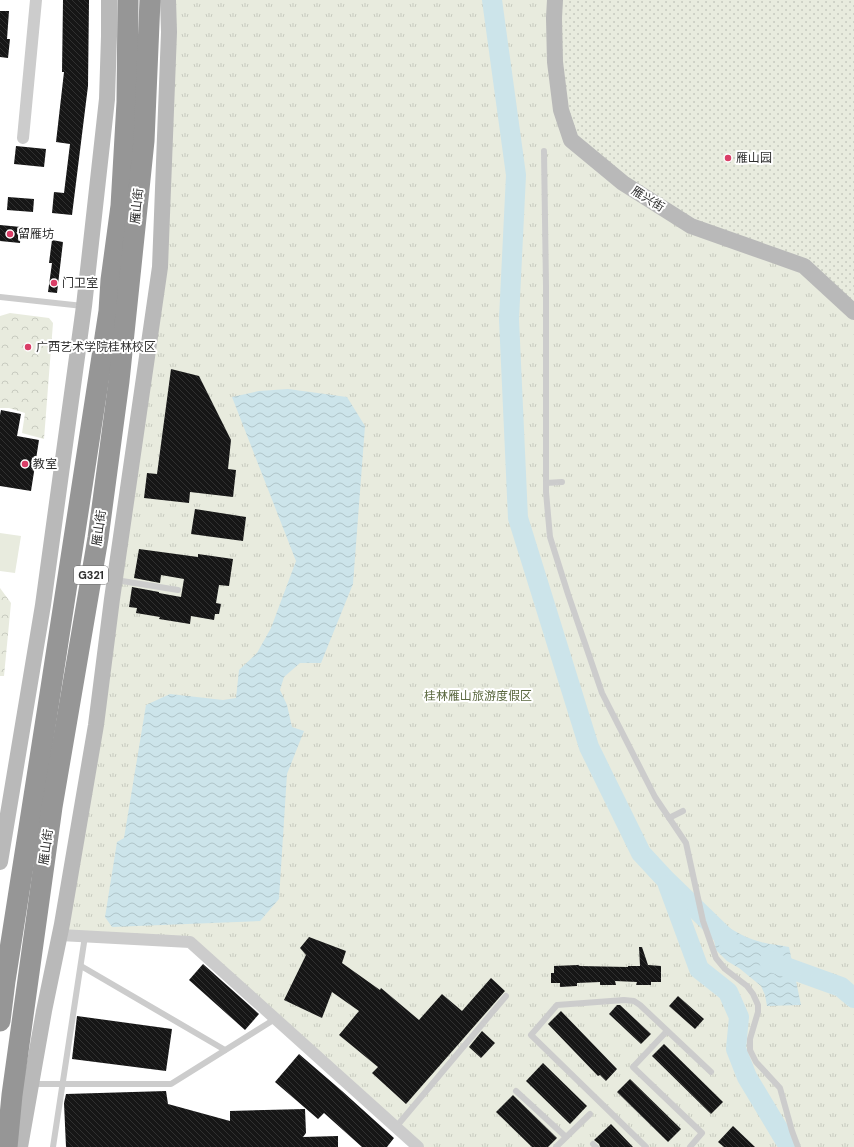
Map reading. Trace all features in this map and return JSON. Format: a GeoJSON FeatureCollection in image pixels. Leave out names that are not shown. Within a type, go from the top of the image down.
{"type":"FeatureCollection","features":[{"type":"Feature","properties":{"kind":"highway","name":"雁山街"},"geometry":{"type":"LineString","coordinates":[[0,1021],[109,311],[111,280],[121,206],[127,102],[128,0]]}},
{"type":"Feature","properties":{"kind":"highway","name":"雁山街"},"geometry":{"type":"LineString","coordinates":[[8,1147],[12,1095],[50,823],[98,538],[119,380],[144,141],[150,0]]}},
{"type":"Feature","properties":{"kind":"street"},"geometry":{"type":"LineString","coordinates":[[23,138],[36,0]]}},
{"type":"Feature","properties":{"kind":"street"},"geometry":{"type":"LineString","coordinates":[[0,862],[43,605],[84,306],[107,99],[109,0]]}},
{"type":"Feature","properties":{"kind":"street"},"geometry":{"type":"LineString","coordinates":[[20,1147],[44,1011],[60,935],[96,725],[114,580],[160,267],[168,47],[168,0]]}},
{"type":"Feature","properties":{"kind":"street","name":"雁兴街"},"geometry":{"type":"LineString","coordinates":[[555,0],[555,62],[561,110],[570,140],[623,183],[691,226],[804,266],[854,312]]}},
{"type":"Feature","properties":{"kind":"street"},"geometry":{"type":"LineString","coordinates":[[60,935],[190,942],[418,1147]]}},
{"type":"Feature","properties":{"kind":"lane"},"geometry":{"type":"LineString","coordinates":[[544,151],[546,484],[550,537],[602,693],[655,797],[686,843],[694,874],[703,921],[716,958],[725,969],[747,986],[758,1005],[756,1019],[750,1039],[750,1050],[756,1062],[780,1088],[798,1147]]}},
{"type":"Feature","properties":{"kind":"lane"},"geometry":{"type":"LineString","coordinates":[[0,297],[84,306]]}},
{"type":"Feature","properties":{"kind":"lane"},"geometry":{"type":"LineString","coordinates":[[546,484],[562,482]]}},
{"type":"Feature","properties":{"kind":"lane"},"geometry":{"type":"LineString","coordinates":[[114,580],[178,590]]}},
{"type":"Feature","properties":{"kind":"lane"},"geometry":{"type":"LineString","coordinates":[[669,818],[683,811]]}},
{"type":"Feature","properties":{"kind":"lane"},"geometry":{"type":"LineString","coordinates":[[53,1147],[85,936]]}},
{"type":"Feature","properties":{"kind":"lane"},"geometry":{"type":"LineString","coordinates":[[81,966],[225,1050]]}},
{"type":"Feature","properties":{"kind":"lane"},"geometry":{"type":"LineString","coordinates":[[396,1127],[506,996]]}},
{"type":"Feature","properties":{"kind":"lane"},"geometry":{"type":"LineString","coordinates":[[646,1147],[531,1035],[557,1006],[626,1000],[634,1001],[638,1003],[711,1072]]}},
{"type":"Feature","properties":{"kind":"lane"},"geometry":{"type":"LineString","coordinates":[[32,1084],[171,1084],[275,1019]]}},
{"type":"Feature","properties":{"kind":"lane"},"geometry":{"type":"LineString","coordinates":[[667,1031],[633,1068],[702,1134],[690,1147]]}},
{"type":"Feature","properties":{"kind":"lane"},"geometry":{"type":"LineString","coordinates":[[516,1091],[566,1137]]}},
{"type":"Feature","properties":{"kind":"lane"},"geometry":{"type":"LineString","coordinates":[[556,1147],[590,1114]]}},
{"type":"Feature","properties":{"kind":"green space","name":"桂林雁山旅游度假区"},"geometry":{"type":"Polygon","coordinates":[[[168,0],[854,0],[854,1147],[418,1147],[190,943],[60,935],[160,267],[168,0]]]}},
{"type":"Feature","properties":{"kind":"green space","name":"雁山园"},"geometry":{"type":"Polygon","coordinates":[[[566,0],[854,0],[854,302],[809,262],[698,222],[628,179],[576,137],[566,108],[560,61],[563,16],[566,0]]]}},
{"type":"Feature","properties":{"kind":"green space"},"geometry":{"type":"Polygon","coordinates":[[[10,313],[49,318],[53,323],[44,439],[22,433],[25,413],[9,408],[0,408],[0,316],[10,313]]]}},
{"type":"Feature","properties":{"kind":"green space"},"geometry":{"type":"Polygon","coordinates":[[[0,533],[21,536],[15,573],[0,571],[0,533]]]}},
{"type":"Feature","properties":{"kind":"green space"},"geometry":{"type":"Polygon","coordinates":[[[0,588],[11,603],[4,676],[0,676],[0,588]]]}},
{"type":"Feature","properties":{"kind":"water"},"geometry":{"type":"Polygon","coordinates":[[[288,389],[347,397],[365,426],[353,584],[321,663],[300,663],[284,677],[280,690],[287,705],[292,727],[304,731],[287,774],[279,899],[260,921],[112,927],[105,917],[117,842],[124,838],[146,705],[170,694],[223,700],[236,698],[239,670],[257,653],[271,628],[296,561],[232,397],[259,391],[288,389]]]}},
{"type":"Feature","properties":{"kind":"water"},"geometry":{"type":"Polygon","coordinates":[[[708,912],[739,934],[764,943],[789,947],[801,1005],[767,1006],[765,995],[761,986],[739,968],[727,961],[716,950],[708,912]]]}},
{"type":"Feature","properties":{"kind":"building"},"geometry":{"type":"Polygon","coordinates":[[[63,0],[89,0],[88,86],[72,215],[52,213],[54,192],[64,193],[70,144],[56,142],[64,72],[62,72],[63,0]]]}},
{"type":"Feature","properties":{"kind":"building"},"geometry":{"type":"Polygon","coordinates":[[[0,11],[9,11],[7,39],[10,39],[8,58],[0,57],[0,11]]]}},
{"type":"Feature","properties":{"kind":"building"},"geometry":{"type":"Polygon","coordinates":[[[16,146],[46,149],[44,167],[14,164],[16,146]]]}},
{"type":"Feature","properties":{"kind":"building"},"geometry":{"type":"Polygon","coordinates":[[[8,197],[34,199],[33,212],[7,210],[8,197]]]}},
{"type":"Feature","properties":{"kind":"building","name":"留雁坊"},"geometry":{"type":"Polygon","coordinates":[[[0,225],[21,227],[20,243],[0,241],[0,225]]]}},
{"type":"Feature","properties":{"kind":"building"},"geometry":{"type":"Polygon","coordinates":[[[52,240],[63,242],[57,293],[48,292],[52,263],[49,263],[52,240]]]}},
{"type":"Feature","properties":{"kind":"building"},"geometry":{"type":"Polygon","coordinates":[[[171,369],[199,376],[231,440],[228,469],[236,470],[233,497],[190,492],[189,503],[144,498],[147,473],[157,474],[171,369]]]}},
{"type":"Feature","properties":{"kind":"building"},"geometry":{"type":"Polygon","coordinates":[[[1,410],[21,414],[17,436],[39,440],[31,491],[0,486],[1,410]]]}},
{"type":"Feature","properties":{"kind":"building"},"geometry":{"type":"Polygon","coordinates":[[[195,509],[246,517],[243,541],[191,534],[195,509]]]}},
{"type":"Feature","properties":{"kind":"building"},"geometry":{"type":"Polygon","coordinates":[[[139,549],[198,557],[198,554],[233,559],[229,586],[219,585],[216,603],[221,604],[219,614],[215,614],[214,620],[191,616],[190,624],[159,619],[160,617],[136,613],[137,608],[129,607],[132,587],[181,597],[184,579],[161,575],[160,583],[134,578],[139,549]]]}},
{"type":"Feature","properties":{"kind":"building"},"geometry":{"type":"Polygon","coordinates":[[[309,937],[346,951],[342,963],[380,990],[381,988],[419,1020],[442,994],[462,1011],[491,978],[505,991],[406,1104],[372,1073],[378,1067],[339,1035],[359,1011],[332,992],[322,1018],[284,1000],[306,955],[300,948],[309,937]]]}},
{"type":"Feature","properties":{"kind":"building"},"geometry":{"type":"Polygon","coordinates":[[[639,947],[642,947],[648,965],[661,966],[661,982],[651,982],[651,985],[636,985],[637,982],[615,981],[616,985],[600,985],[600,982],[577,983],[577,986],[560,987],[560,983],[551,983],[551,973],[554,973],[554,966],[640,966],[639,947]]]}},
{"type":"Feature","properties":{"kind":"building"},"geometry":{"type":"Polygon","coordinates":[[[203,964],[259,1014],[245,1030],[189,980],[203,964]]]}},
{"type":"Feature","properties":{"kind":"building"},"geometry":{"type":"Polygon","coordinates":[[[678,996],[704,1019],[695,1029],[669,1006],[678,996]]]}},
{"type":"Feature","properties":{"kind":"building"},"geometry":{"type":"Polygon","coordinates":[[[617,1005],[620,1005],[651,1034],[641,1044],[609,1014],[617,1005]]]}},
{"type":"Feature","properties":{"kind":"building"},"geometry":{"type":"Polygon","coordinates":[[[561,1011],[617,1069],[606,1081],[600,1075],[598,1076],[548,1024],[561,1011]]]}},
{"type":"Feature","properties":{"kind":"building"},"geometry":{"type":"Polygon","coordinates":[[[77,1016],[172,1029],[166,1071],[72,1059],[77,1016]]]}},
{"type":"Feature","properties":{"kind":"building"},"geometry":{"type":"Polygon","coordinates":[[[482,1031],[495,1043],[481,1058],[469,1047],[482,1031]]]}},
{"type":"Feature","properties":{"kind":"building"},"geometry":{"type":"Polygon","coordinates":[[[664,1044],[723,1102],[711,1114],[652,1056],[664,1044]]]}},
{"type":"Feature","properties":{"kind":"building"},"geometry":{"type":"Polygon","coordinates":[[[299,1054],[394,1138],[387,1147],[362,1147],[324,1113],[318,1119],[275,1082],[299,1054]]]}},
{"type":"Feature","properties":{"kind":"building"},"geometry":{"type":"Polygon","coordinates":[[[543,1063],[587,1106],[570,1124],[526,1081],[543,1063]]]}},
{"type":"Feature","properties":{"kind":"building"},"geometry":{"type":"Polygon","coordinates":[[[630,1079],[681,1129],[668,1142],[617,1092],[630,1079]]]}},
{"type":"Feature","properties":{"kind":"building"},"geometry":{"type":"Polygon","coordinates":[[[166,1091],[168,1104],[230,1121],[230,1111],[305,1109],[306,1133],[303,1137],[338,1136],[338,1147],[66,1147],[64,1103],[66,1094],[166,1091]]]}},
{"type":"Feature","properties":{"kind":"building"},"geometry":{"type":"Polygon","coordinates":[[[513,1095],[557,1138],[548,1147],[532,1147],[496,1112],[513,1095]]]}},
{"type":"Feature","properties":{"kind":"building"},"geometry":{"type":"Polygon","coordinates":[[[611,1124],[633,1147],[600,1147],[594,1140],[611,1124]]]}},
{"type":"Feature","properties":{"kind":"building"},"geometry":{"type":"Polygon","coordinates":[[[733,1126],[755,1147],[724,1147],[718,1142],[733,1126]]]}},
{"type":"Feature","properties":{"kind":"waterway"},"geometry":{"type":"LineString","coordinates":[[492,0],[516,175],[509,319],[518,518],[589,747],[641,853],[666,880],[730,942]]}},
{"type":"Feature","properties":{"kind":"waterway"},"geometry":{"type":"LineString","coordinates":[[668,885],[699,969],[728,992],[739,1017],[736,1049],[747,1077],[789,1147]]}},
{"type":"Feature","properties":{"kind":"waterway"},"geometry":{"type":"LineString","coordinates":[[769,961],[841,987],[854,998]]}},
{"type":"Feature","properties":{"kind":"place","name":"雁山园"},"geometry":{"type":"Point","coordinates":[728,158]}},
{"type":"Feature","properties":{"kind":"place","name":"留雁坊"},"geometry":{"type":"Point","coordinates":[10,234]}},
{"type":"Feature","properties":{"kind":"place","name":"门卫室"},"geometry":{"type":"Point","coordinates":[54,283]}},
{"type":"Feature","properties":{"kind":"place","name":"广西艺术学院桂林校区"},"geometry":{"type":"Point","coordinates":[28,347]}},
{"type":"Feature","properties":{"kind":"place","name":"教室"},"geometry":{"type":"Point","coordinates":[25,464]}}]}
